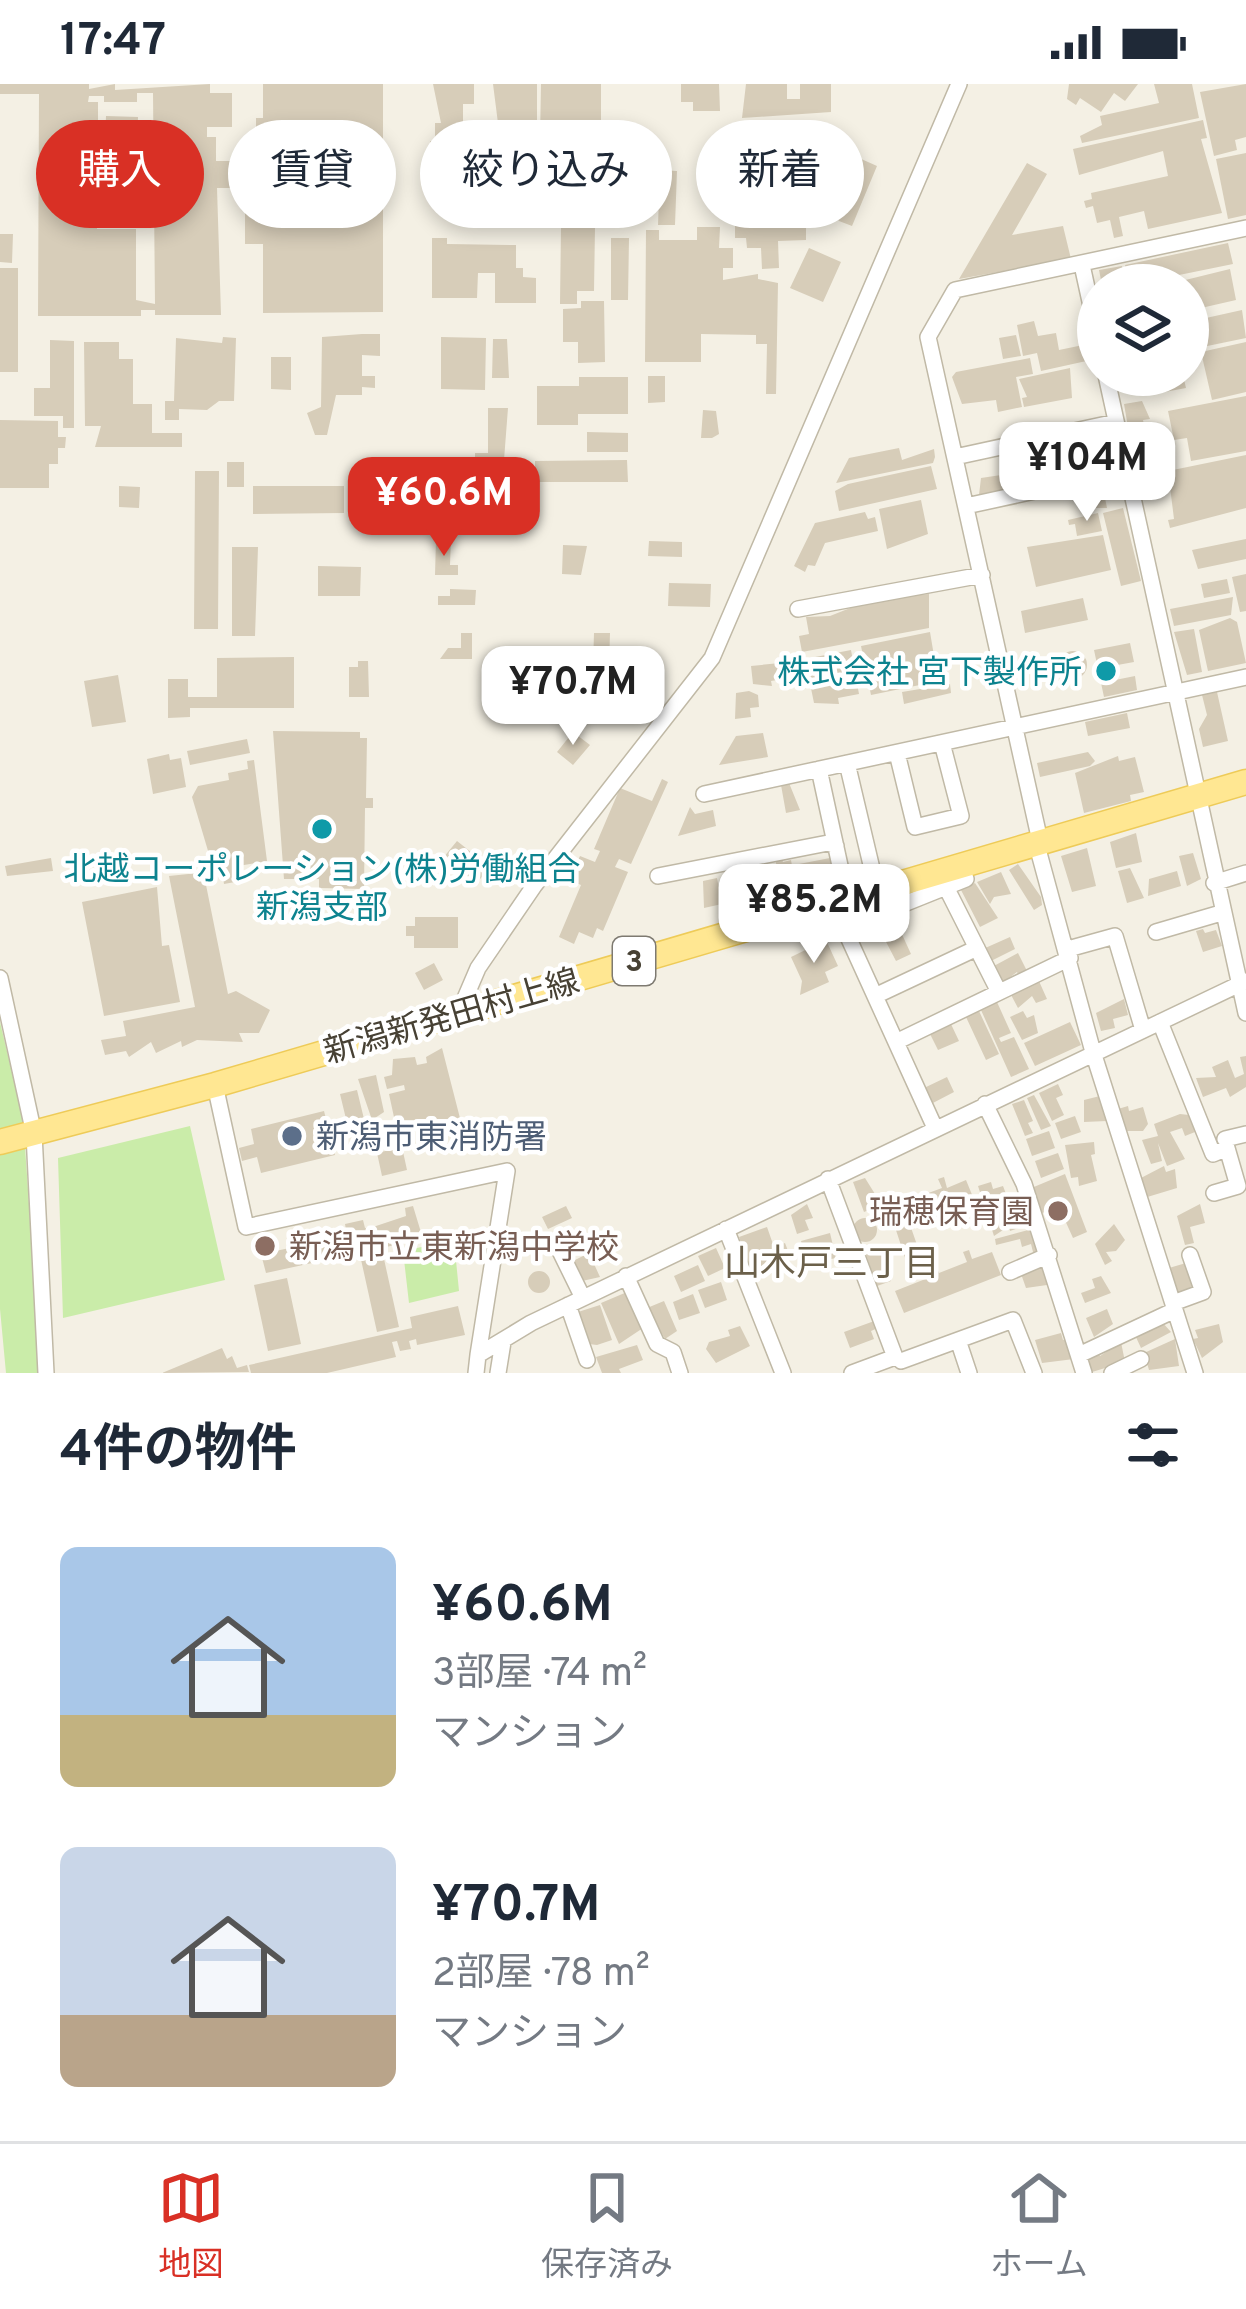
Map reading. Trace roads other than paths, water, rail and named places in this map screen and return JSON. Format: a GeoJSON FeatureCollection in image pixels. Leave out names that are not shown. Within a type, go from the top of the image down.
{"type":"FeatureCollection","features":[{"type":"Feature","properties":{"kind":"main road","name":"新潟新発田村上線"},"geometry":{"type":"LineString","coordinates":[[18,1137],[215,1085],[1246,782]]}},
{"type":"Feature","properties":{"kind":"street"},"geometry":{"type":"LineString","coordinates":[[460,1010],[478,968],[535,886],[712,658],[959,84]]}},
{"type":"Feature","properties":{"kind":"street"},"geometry":{"type":"LineString","coordinates":[[1086,264],[1246,228]]}},
{"type":"Feature","properties":{"kind":"street"},"geometry":{"type":"LineString","coordinates":[[1077,266],[955,290],[928,337],[1038,842],[1093,1052],[1196,1373]]}},
{"type":"Feature","properties":{"kind":"street"},"geometry":{"type":"LineString","coordinates":[[1111,396],[1214,883],[1246,1012]]}},
{"type":"Feature","properties":{"kind":"street"},"geometry":{"type":"LineString","coordinates":[[955,458],[1117,422]]}},
{"type":"Feature","properties":{"kind":"street"},"geometry":{"type":"LineString","coordinates":[[966,506],[1127,471]]}},
{"type":"Feature","properties":{"kind":"street"},"geometry":{"type":"LineString","coordinates":[[798,609],[982,574]]}},
{"type":"Feature","properties":{"kind":"street"},"geometry":{"type":"LineString","coordinates":[[704,794],[1246,677]]}},
{"type":"Feature","properties":{"kind":"street"},"geometry":{"type":"LineString","coordinates":[[897,753],[916,826],[961,816],[942,743]]}},
{"type":"Feature","properties":{"kind":"street"},"geometry":{"type":"LineString","coordinates":[[847,764],[877,890]]}},
{"type":"Feature","properties":{"kind":"street"},"geometry":{"type":"LineString","coordinates":[[819,769],[847,898]]}},
{"type":"Feature","properties":{"kind":"street"},"geometry":{"type":"LineString","coordinates":[[658,877],[828,843],[836,846]]}},
{"type":"Feature","properties":{"kind":"street"},"geometry":{"type":"LineString","coordinates":[[934,1128],[844,928],[966,879],[961,865]]}},
{"type":"Feature","properties":{"kind":"street"},"geometry":{"type":"LineString","coordinates":[[1214,883],[1246,873]]}},
{"type":"Feature","properties":{"kind":"street"},"geometry":{"type":"LineString","coordinates":[[946,886],[999,992]]}},
{"type":"Feature","properties":{"kind":"street"},"geometry":{"type":"LineString","coordinates":[[1156,932],[1221,913]]}},
{"type":"Feature","properties":{"kind":"street"},"geometry":{"type":"LineString","coordinates":[[898,1041],[1069,953],[1115,937],[1143,1030]]}},
{"type":"Feature","properties":{"kind":"street"},"geometry":{"type":"LineString","coordinates":[[875,996],[977,949]]}},
{"type":"Feature","properties":{"kind":"street"},"geometry":{"type":"LineString","coordinates":[[0,978],[46,1373]]}},
{"type":"Feature","properties":{"kind":"street"},"geometry":{"type":"LineString","coordinates":[[478,1354],[626,1276],[1241,983]]}},
{"type":"Feature","properties":{"kind":"street"},"geometry":{"type":"LineString","coordinates":[[1160,1022],[1213,1154],[1228,1148],[1238,1186],[1214,1193]]}},
{"type":"Feature","properties":{"kind":"street"},"geometry":{"type":"LineString","coordinates":[[215,1085],[247,1227],[507,1171],[476,1373]]}},
{"type":"Feature","properties":{"kind":"street"},"geometry":{"type":"LineString","coordinates":[[986,1104],[1049,1255],[1084,1373]]}},
{"type":"Feature","properties":{"kind":"street"},"geometry":{"type":"LineString","coordinates":[[1225,1139],[1246,1134]]}},
{"type":"Feature","properties":{"kind":"street"},"geometry":{"type":"LineString","coordinates":[[828,1180],[896,1357],[852,1373]]}},
{"type":"Feature","properties":{"kind":"street"},"geometry":{"type":"LineString","coordinates":[[726,1229],[783,1373]]}},
{"type":"Feature","properties":{"kind":"street"},"geometry":{"type":"LineString","coordinates":[[555,1240],[576,1301],[587,1360]]}},
{"type":"Feature","properties":{"kind":"street"},"geometry":{"type":"LineString","coordinates":[[1010,1272],[1049,1255]]}},
{"type":"Feature","properties":{"kind":"street"},"geometry":{"type":"LineString","coordinates":[[1081,1354],[1203,1292],[1190,1255]]}},
{"type":"Feature","properties":{"kind":"street"},"geometry":{"type":"LineString","coordinates":[[626,1276],[657,1344],[673,1352],[680,1373]]}},
{"type":"Feature","properties":{"kind":"street"},"geometry":{"type":"LineString","coordinates":[[901,1361],[1013,1320],[1034,1373]]}},
{"type":"Feature","properties":{"kind":"street"},"geometry":{"type":"LineString","coordinates":[[958,1340],[970,1373]]}},
{"type":"Feature","properties":{"kind":"street"},"geometry":{"type":"LineString","coordinates":[[498,1373],[503,1342]]}},
{"type":"Feature","properties":{"kind":"street"},"geometry":{"type":"LineString","coordinates":[[1112,1373],[1141,1359]]}},
{"type":"Feature","properties":{"kind":"place","name":"株式会社 宮下製作所"},"geometry":{"type":"Point","coordinates":[1106,671]}},
{"type":"Feature","properties":{"kind":"place","name":"北越コーポレーション(株)労働組合 新潟支部"},"geometry":{"type":"Point","coordinates":[322,829]}},
{"type":"Feature","properties":{"kind":"place","name":"新潟市東消防署"},"geometry":{"type":"Point","coordinates":[292,1136]}},
{"type":"Feature","properties":{"kind":"place","name":"瑞穂保育園"},"geometry":{"type":"Point","coordinates":[1058,1211]}},
{"type":"Feature","properties":{"kind":"place","name":"新潟市立東新潟中学校"},"geometry":{"type":"Point","coordinates":[265,1246]}},
{"type":"Feature","properties":{"kind":"district","name":"山木戸三丁目"},"geometry":{"type":"Point","coordinates":[832,1262]}}]}
